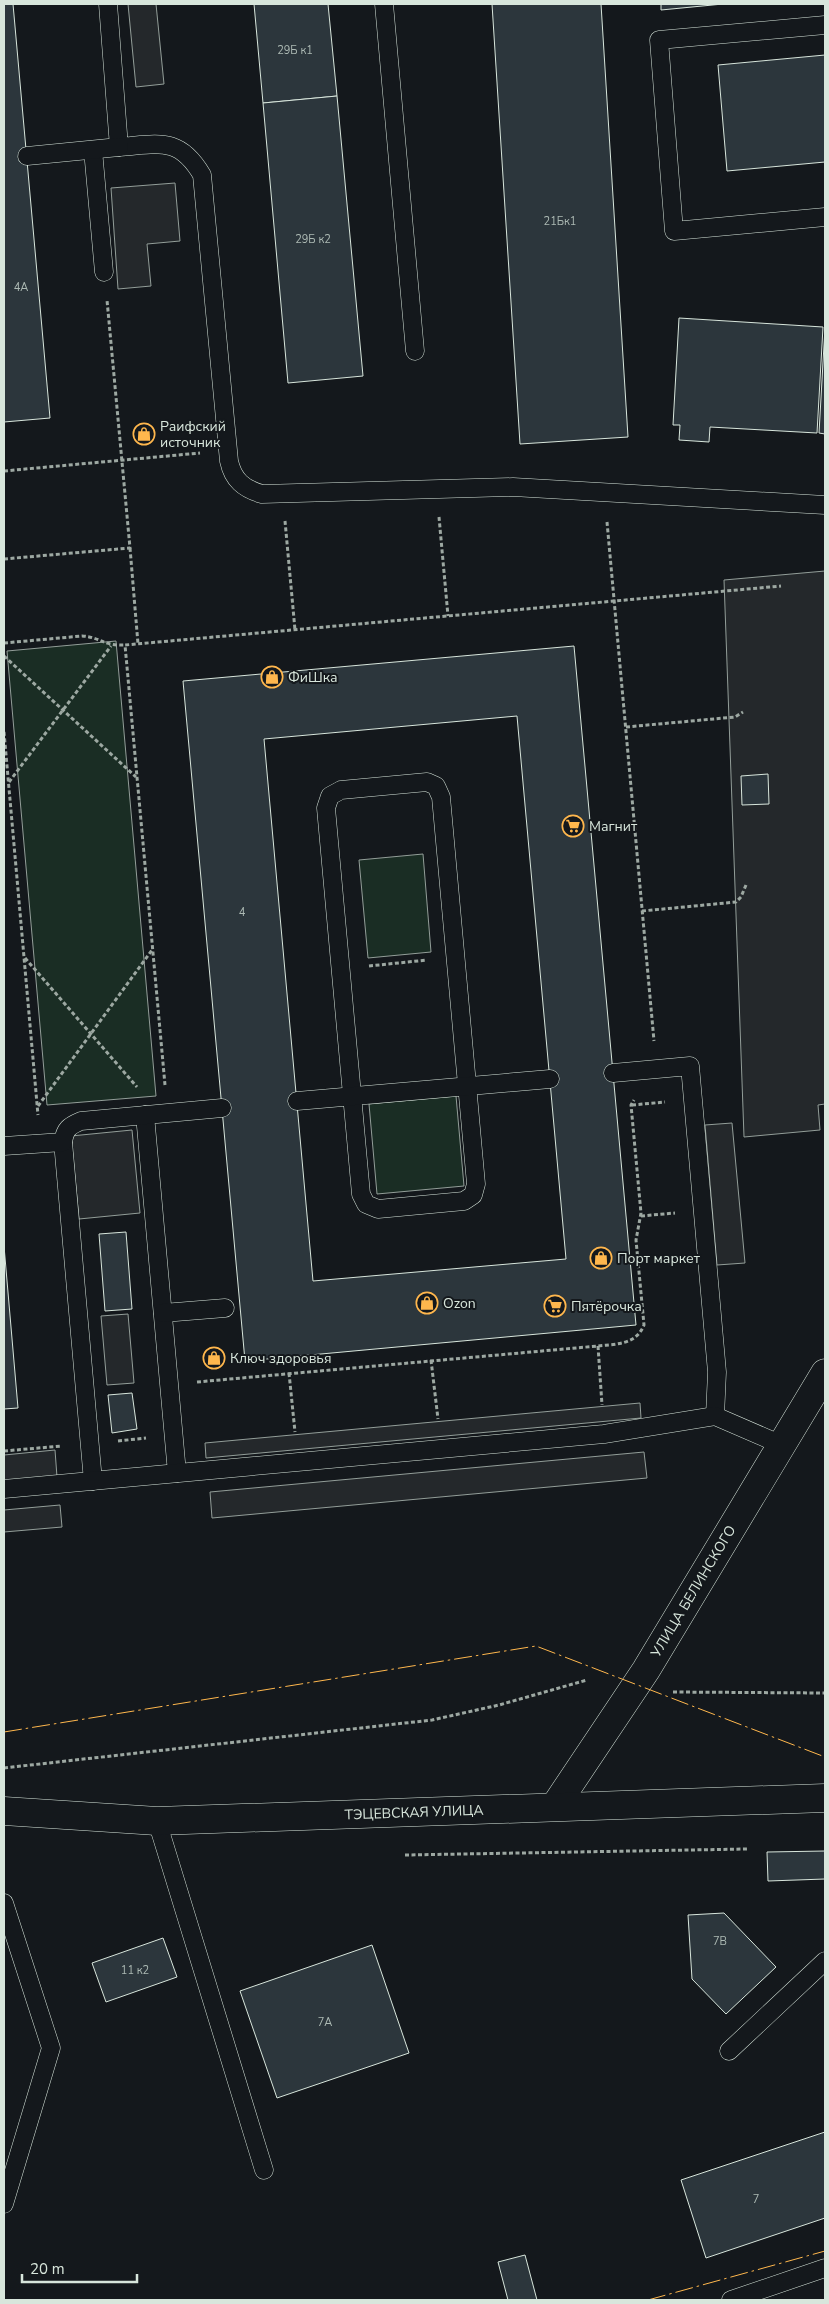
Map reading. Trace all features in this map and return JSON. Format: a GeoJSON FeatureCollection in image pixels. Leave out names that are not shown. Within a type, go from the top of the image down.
{"type":"FeatureCollection","features":[{"type":"Feature","properties":{"kind":"main road","name":"УЛИЦА БЕЛИНСКОГО"},"geometry":{"type":"LineString","coordinates":[[555,1806],[646,1670],[825,1372]]}},
{"type":"Feature","properties":{"kind":"main road","name":"ТЭЦЕВСКАЯ УЛИЦА"},"geometry":{"type":"LineString","coordinates":[[4,1811],[157,1821],[825,1798]]}},
{"type":"Feature","properties":{"kind":"lane"},"geometry":{"type":"LineString","coordinates":[[108,4],[119,147]]}},
{"type":"Feature","properties":{"kind":"lane"},"geometry":{"type":"LineString","coordinates":[[384,4],[415,351]]}},
{"type":"Feature","properties":{"kind":"lane"},"geometry":{"type":"LineString","coordinates":[[825,25],[659,40],[674,231],[825,217]]}},
{"type":"Feature","properties":{"kind":"lane"},"geometry":{"type":"LineString","coordinates":[[27,156],[158,144],[173,147],[193,159],[202,175],[228,451],[231,469],[241,485],[262,494],[513,487],[825,505]]}},
{"type":"Feature","properties":{"kind":"lane"},"geometry":{"type":"LineString","coordinates":[[94,150],[104,272]]}},
{"type":"Feature","properties":{"kind":"lane"},"geometry":{"type":"LineString","coordinates":[[427,782],[438,789],[441,797],[468,1086],[476,1184],[473,1195],[464,1201],[378,1209],[366,1204],[361,1194],[341,969],[326,808],[330,796],[341,790],[427,782]]}},
{"type":"Feature","properties":{"kind":"lane"},"geometry":{"type":"LineString","coordinates":[[613,1073],[690,1066],[717,1372],[715,1416]]}},
{"type":"Feature","properties":{"kind":"lane"},"geometry":{"type":"LineString","coordinates":[[297,1101],[550,1078]]}},
{"type":"Feature","properties":{"kind":"lane"},"geometry":{"type":"LineString","coordinates":[[94,1481],[63,1142],[65,1131],[70,1125],[81,1121],[222,1108]]}},
{"type":"Feature","properties":{"kind":"lane"},"geometry":{"type":"LineString","coordinates":[[158,1114],[163,1313],[178,1473]]}},
{"type":"Feature","properties":{"kind":"lane"},"geometry":{"type":"LineString","coordinates":[[4,1146],[63,1142]]}},
{"type":"Feature","properties":{"kind":"lane"},"geometry":{"type":"LineString","coordinates":[[163,1313],[225,1308]]}},
{"type":"Feature","properties":{"kind":"lane"},"geometry":{"type":"LineString","coordinates":[[4,1489],[604,1434],[715,1416],[782,1444]]}},
{"type":"Feature","properties":{"kind":"lane"},"geometry":{"type":"LineString","coordinates":[[157,1821],[264,2170]]}},
{"type":"Feature","properties":{"kind":"lane"},"geometry":{"type":"LineString","coordinates":[[4,1902],[51,2048],[4,2204]]}},
{"type":"Feature","properties":{"kind":"lane"},"geometry":{"type":"LineString","coordinates":[[729,2052],[825,1961]]}},
{"type":"Feature","properties":{"kind":"lane"},"geometry":{"type":"LineString","coordinates":[[731,2300],[825,2268]]}},
{"type":"Feature","properties":{"kind":"path"},"geometry":{"type":"LineString","coordinates":[[104,272],[138,644]]}},
{"type":"Feature","properties":{"kind":"path"},"geometry":{"type":"LineString","coordinates":[[4,471],[228,451]]}},
{"type":"Feature","properties":{"kind":"path"},"geometry":{"type":"LineString","coordinates":[[437,489],[448,616]]}},
{"type":"Feature","properties":{"kind":"path"},"geometry":{"type":"LineString","coordinates":[[170,1384],[598,1346],[633,1340],[642,1331],[644,1324],[636,1240],[641,1213],[631,1105],[657,1069],[604,492]]}},
{"type":"Feature","properties":{"kind":"path"},"geometry":{"type":"LineString","coordinates":[[283,493],[295,630]]}},
{"type":"Feature","properties":{"kind":"path"},"geometry":{"type":"LineString","coordinates":[[4,559],[130,548]]}},
{"type":"Feature","properties":{"kind":"path"},"geometry":{"type":"LineString","coordinates":[[4,643],[82,636],[95,638],[111,646],[125,645],[781,586]]}},
{"type":"Feature","properties":{"kind":"path"},"geometry":{"type":"LineString","coordinates":[[125,645],[152,950],[158,1114]]}},
{"type":"Feature","properties":{"kind":"path"},"geometry":{"type":"LineString","coordinates":[[8,782],[111,646]]}},
{"type":"Feature","properties":{"kind":"path"},"geometry":{"type":"LineString","coordinates":[[4,656],[137,777]]}},
{"type":"Feature","properties":{"kind":"path"},"geometry":{"type":"LineString","coordinates":[[626,727],[733,717],[743,712]]}},
{"type":"Feature","properties":{"kind":"path"},"geometry":{"type":"LineString","coordinates":[[4,732],[41,1143]]}},
{"type":"Feature","properties":{"kind":"path"},"geometry":{"type":"LineString","coordinates":[[642,911],[736,902],[740,899],[746,885]]}},
{"type":"Feature","properties":{"kind":"path"},"geometry":{"type":"LineString","coordinates":[[38,1106],[152,950]]}},
{"type":"Feature","properties":{"kind":"path"},"geometry":{"type":"LineString","coordinates":[[24,958],[158,1114]]}},
{"type":"Feature","properties":{"kind":"path"},"geometry":{"type":"LineString","coordinates":[[341,969],[456,958]]}},
{"type":"Feature","properties":{"kind":"path"},"geometry":{"type":"LineString","coordinates":[[598,1346],[604,1434]]}},
{"type":"Feature","properties":{"kind":"path"},"geometry":{"type":"LineString","coordinates":[[431,1360],[442,1449]]}},
{"type":"Feature","properties":{"kind":"path"},"geometry":{"type":"LineString","coordinates":[[290,1373],[298,1462]]}},
{"type":"Feature","properties":{"kind":"path"},"geometry":{"type":"LineString","coordinates":[[4,1768],[432,1720],[499,1705],[587,1680]]}},
{"type":"Feature","properties":{"kind":"path"},"geometry":{"type":"LineString","coordinates":[[672,1692],[825,1693]]}},
{"type":"Feature","properties":{"kind":"path"},"geometry":{"type":"LineString","coordinates":[[404,1855],[747,1849]]}},
{"type":"Feature","properties":{"kind":"green space"},"geometry":{"type":"Polygon","coordinates":[[[116,641],[156,1096],[47,1105],[7,651],[116,641]]]}},
{"type":"Feature","properties":{"kind":"green space"},"geometry":{"type":"Polygon","coordinates":[[[423,854],[431,952],[368,958],[359,860],[423,854]]]}},
{"type":"Feature","properties":{"kind":"green space"},"geometry":{"type":"Polygon","coordinates":[[[456,1096],[464,1186],[377,1194],[369,1104],[456,1096]]]}},
{"type":"Feature","properties":{"kind":"shaded area"},"geometry":{"type":"Polygon","coordinates":[[[128,4],[156,4],[164,84],[136,87],[128,4]]]}},
{"type":"Feature","properties":{"kind":"shaded area"},"geometry":{"type":"Polygon","coordinates":[[[175,183],[180,241],[147,244],[151,286],[118,289],[111,188],[175,183]]]}},
{"type":"Feature","properties":{"kind":"shaded area"},"geometry":{"type":"Polygon","coordinates":[[[825,571],[825,1104],[818,1105],[820,1130],[744,1137],[724,580],[825,571]]]}},
{"type":"Feature","properties":{"kind":"shaded area"},"geometry":{"type":"Polygon","coordinates":[[[732,1123],[745,1263],[717,1265],[705,1125],[732,1123]]]}},
{"type":"Feature","properties":{"kind":"shaded area"},"geometry":{"type":"Polygon","coordinates":[[[132,1130],[140,1213],[79,1219],[71,1136],[132,1130]]]}},
{"type":"Feature","properties":{"kind":"shaded area"},"geometry":{"type":"Polygon","coordinates":[[[128,1314],[134,1383],[107,1385],[101,1316],[128,1314]]]}},
{"type":"Feature","properties":{"kind":"shaded area"},"geometry":{"type":"Polygon","coordinates":[[[640,1403],[641,1418],[206,1458],[205,1443],[640,1403]]]}},
{"type":"Feature","properties":{"kind":"shaded area"},"geometry":{"type":"Polygon","coordinates":[[[55,1450],[57,1477],[4,1482],[4,1455],[55,1450]]]}},
{"type":"Feature","properties":{"kind":"shaded area"},"geometry":{"type":"Polygon","coordinates":[[[644,1452],[647,1478],[212,1518],[210,1492],[644,1452]]]}},
{"type":"Feature","properties":{"kind":"shaded area"},"geometry":{"type":"Polygon","coordinates":[[[60,1505],[62,1527],[4,1532],[4,1510],[60,1505]]]}},
{"type":"Feature","properties":{"kind":"building"},"geometry":{"type":"Polygon","coordinates":[[[4,4],[13,4],[50,418],[4,422],[4,4]]]}},
{"type":"Feature","properties":{"kind":"building"},"geometry":{"type":"Polygon","coordinates":[[[254,4],[328,4],[337,96],[263,103],[254,4]]]}},
{"type":"Feature","properties":{"kind":"building"},"geometry":{"type":"Polygon","coordinates":[[[492,4],[601,4],[628,437],[520,444],[492,4]]]}},
{"type":"Feature","properties":{"kind":"building"},"geometry":{"type":"Polygon","coordinates":[[[661,4],[723,4],[661,10],[661,4]]]}},
{"type":"Feature","properties":{"kind":"building"},"geometry":{"type":"Polygon","coordinates":[[[825,55],[825,162],[727,171],[718,65],[825,55]]]}},
{"type":"Feature","properties":{"kind":"building"},"geometry":{"type":"Polygon","coordinates":[[[337,96],[363,376],[288,383],[263,103],[337,96]]]}},
{"type":"Feature","properties":{"kind":"building"},"geometry":{"type":"Polygon","coordinates":[[[679,318],[823,327],[817,433],[710,427],[709,442],[679,440],[680,425],[673,425],[679,318]]]}},
{"type":"Feature","properties":{"kind":"building"},"geometry":{"type":"Polygon","coordinates":[[[825,327],[825,434],[819,433],[825,327]]]}},
{"type":"Feature","properties":{"kind":"building"},"geometry":{"type":"Polygon","coordinates":[[[574,646],[636,1325],[245,1361],[183,681],[574,646]],[[517,716],[264,739],[313,1281],[566,1259],[517,716]]]}},
{"type":"Feature","properties":{"kind":"building"},"geometry":{"type":"Polygon","coordinates":[[[768,774],[769,804],[742,805],[741,776],[768,774]]]}},
{"type":"Feature","properties":{"kind":"building"},"geometry":{"type":"Polygon","coordinates":[[[126,1232],[132,1309],[105,1311],[99,1234],[126,1232]]]}},
{"type":"Feature","properties":{"kind":"building"},"geometry":{"type":"Polygon","coordinates":[[[4,1246],[18,1408],[4,1409],[4,1246]]]}},
{"type":"Feature","properties":{"kind":"building"},"geometry":{"type":"Polygon","coordinates":[[[132,1393],[137,1429],[112,1433],[108,1395],[132,1393]]]}},
{"type":"Feature","properties":{"kind":"building"},"geometry":{"type":"Polygon","coordinates":[[[825,1851],[825,1879],[768,1881],[767,1852],[825,1851]]]}},
{"type":"Feature","properties":{"kind":"building"},"geometry":{"type":"Polygon","coordinates":[[[724,1913],[776,1967],[726,2014],[692,1979],[688,1915],[724,1913]]]}},
{"type":"Feature","properties":{"kind":"building"},"geometry":{"type":"Polygon","coordinates":[[[163,1938],[177,1977],[106,2002],[92,1963],[163,1938]]]}},
{"type":"Feature","properties":{"kind":"building"},"geometry":{"type":"Polygon","coordinates":[[[372,1945],[409,2053],[277,2098],[240,1991],[372,1945]]]}},
{"type":"Feature","properties":{"kind":"building"},"geometry":{"type":"Polygon","coordinates":[[[825,2132],[825,2218],[706,2258],[681,2180],[825,2132]]]}},
{"type":"Feature","properties":{"kind":"building"},"geometry":{"type":"Polygon","coordinates":[[[525,2255],[537,2300],[508,2300],[498,2262],[525,2255]]]}},
{"type":"Feature","properties":{"kind":"power"},"geometry":{"type":"LineString","coordinates":[[4,1732],[536,1646],[825,1757]]}},
{"type":"Feature","properties":{"kind":"power"},"geometry":{"type":"LineString","coordinates":[[648,2300],[825,2251]]}},
{"type":"Feature","properties":{"kind":"place","name":"Раифский источник"},"geometry":{"type":"Point","coordinates":[144,434]}},
{"type":"Feature","properties":{"kind":"place","name":"ФиШка"},"geometry":{"type":"Point","coordinates":[272,677]}},
{"type":"Feature","properties":{"kind":"place","name":"Магнит"},"geometry":{"type":"Point","coordinates":[573,826]}},
{"type":"Feature","properties":{"kind":"place","name":"Порт маркет"},"geometry":{"type":"Point","coordinates":[601,1258]}},
{"type":"Feature","properties":{"kind":"place","name":"Ozon"},"geometry":{"type":"Point","coordinates":[427,1303]}},
{"type":"Feature","properties":{"kind":"place","name":"Пятёрочка"},"geometry":{"type":"Point","coordinates":[555,1306]}},
{"type":"Feature","properties":{"kind":"place","name":"Ключ здоровья"},"geometry":{"type":"Point","coordinates":[214,1358]}}]}
